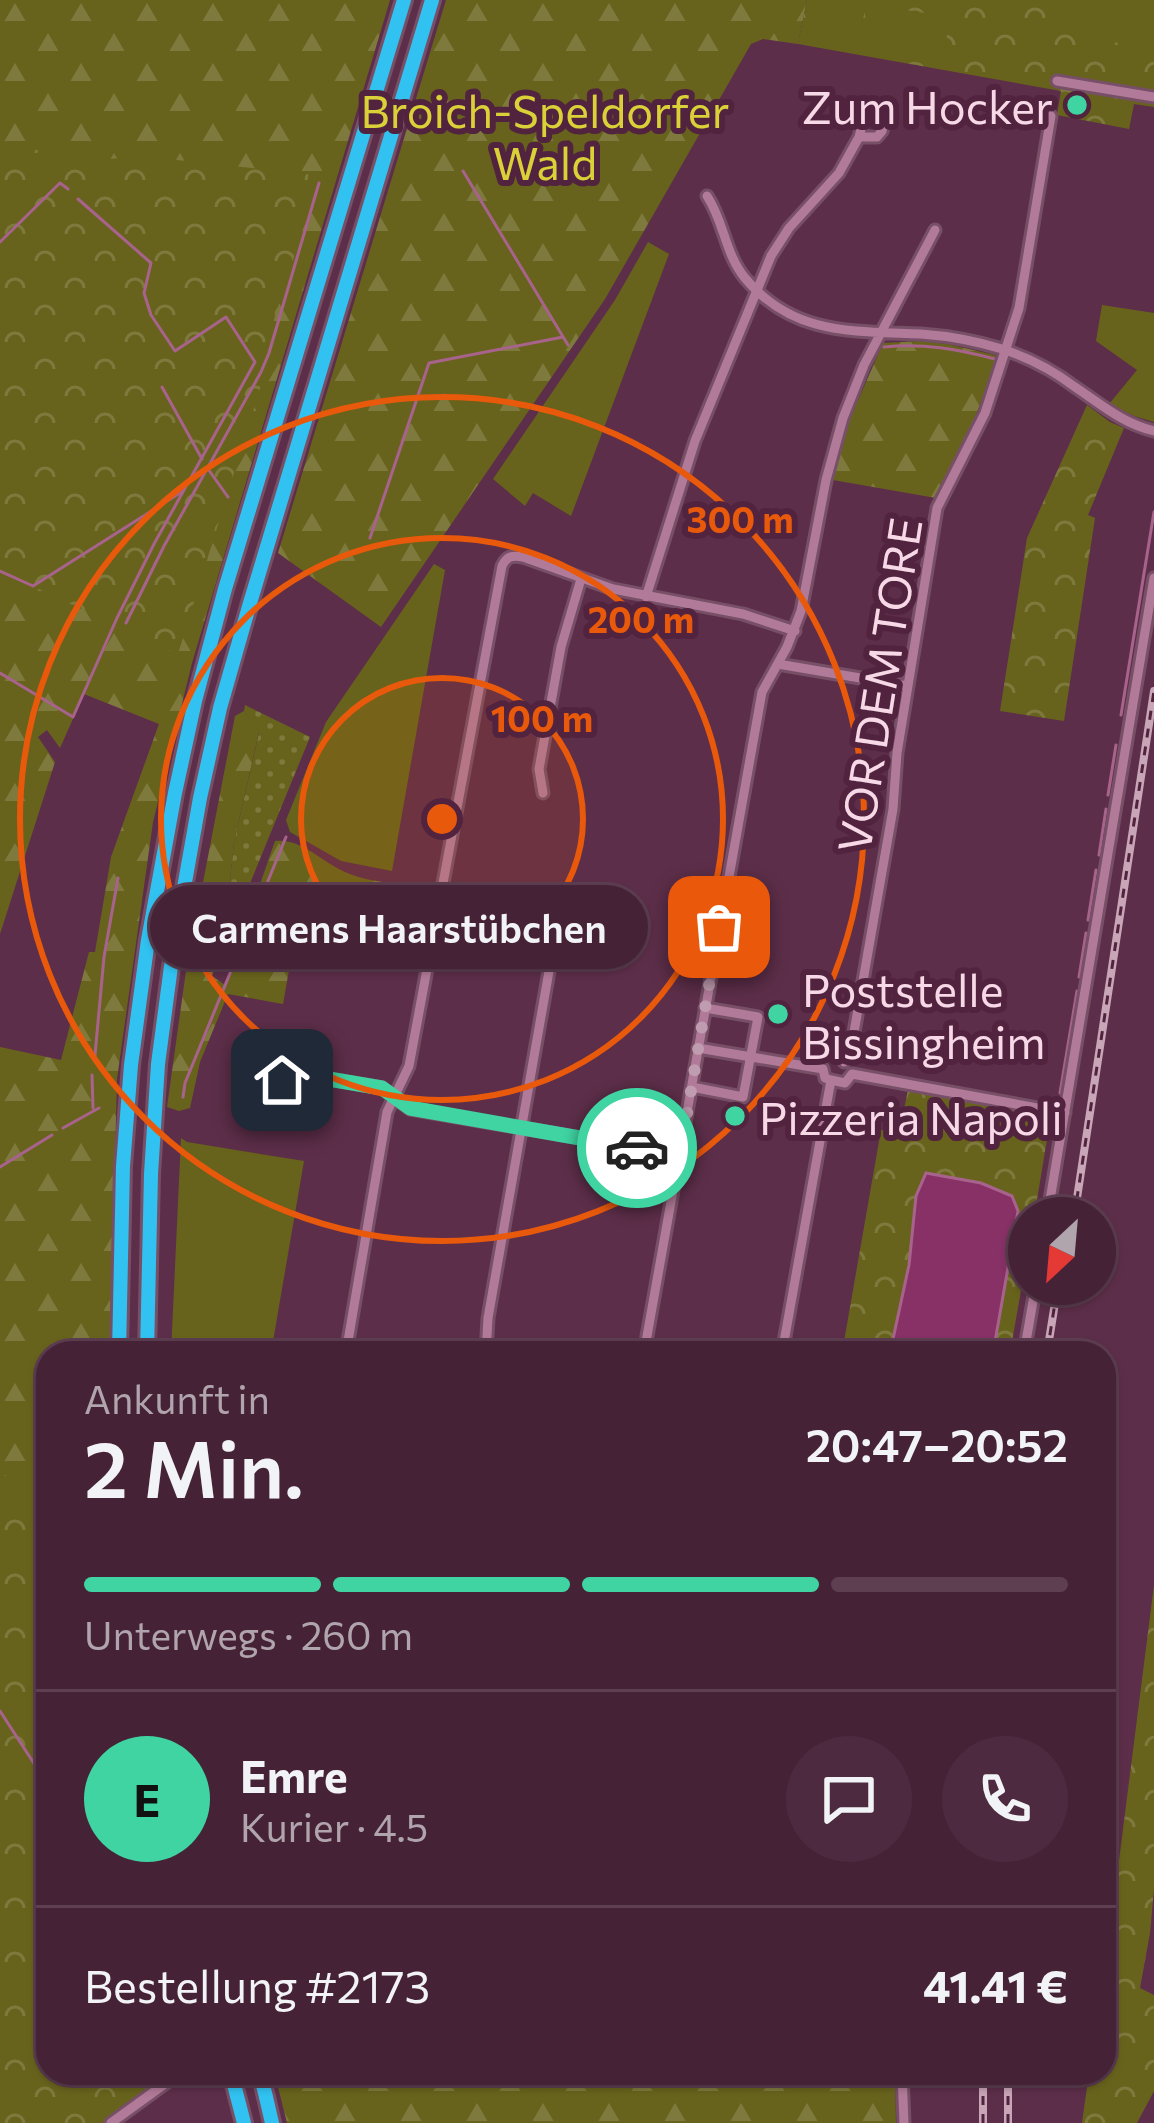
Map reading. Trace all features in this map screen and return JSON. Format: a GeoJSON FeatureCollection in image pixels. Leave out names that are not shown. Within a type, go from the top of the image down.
{"type":"FeatureCollection","features":[{"type":"Feature","properties":{"kind":"highway"},"geometry":{"type":"LineString","coordinates":[[119,1341],[123,1166],[131,1065],[175,793],[225,590],[404,0]]}},
{"type":"Feature","properties":{"kind":"highway"},"geometry":{"type":"LineString","coordinates":[[147,1341],[158,1064],[200,798],[250,603],[432,0]]}},
{"type":"Feature","properties":{"kind":"highway"},"geometry":{"type":"LineString","coordinates":[[234,2085],[244,2123]]}},
{"type":"Feature","properties":{"kind":"highway"},"geometry":{"type":"LineString","coordinates":[[263,2085],[272,2123]]}},
{"type":"Feature","properties":{"kind":"street"},"geometry":{"type":"LineString","coordinates":[[1057,81],[1154,98]]}},
{"type":"Feature","properties":{"kind":"street","name":"VOR DEM TORE"},"geometry":{"type":"LineString","coordinates":[[844,1062],[853,1038],[893,809],[897,753],[937,508],[985,413],[1006,350],[1028,260],[1051,116]]}},
{"type":"Feature","properties":{"kind":"street"},"geometry":{"type":"LineString","coordinates":[[646,597],[695,441],[770,256],[838,172],[859,137]]}},
{"type":"Feature","properties":{"kind":"street"},"geometry":{"type":"LineString","coordinates":[[707,196],[731,257],[758,291],[781,309],[844,332],[946,336],[1006,350],[1061,377],[1116,417],[1154,431]]}},
{"type":"Feature","properties":{"kind":"street"},"geometry":{"type":"LineString","coordinates":[[646,1341],[762,692],[795,631],[843,418],[935,230]]}},
{"type":"Feature","properties":{"kind":"street"},"geometry":{"type":"LineString","coordinates":[[348,1341],[387,1112],[409,1066],[506,559],[523,557],[646,597],[743,614],[795,631]]}},
{"type":"Feature","properties":{"kind":"street"},"geometry":{"type":"LineString","coordinates":[[1051,1197],[1154,578]]}},
{"type":"Feature","properties":{"kind":"street"},"geometry":{"type":"LineString","coordinates":[[543,793],[539,769],[561,647],[581,579]]}},
{"type":"Feature","properties":{"kind":"street"},"geometry":{"type":"LineString","coordinates":[[778,664],[907,686]]}},
{"type":"Feature","properties":{"kind":"street"},"geometry":{"type":"LineString","coordinates":[[487,1341],[561,902],[568,895]]}},
{"type":"Feature","properties":{"kind":"street"},"geometry":{"type":"LineString","coordinates":[[692,1087],[743,1097],[758,1017],[705,1008]]}},
{"type":"Feature","properties":{"kind":"street"},"geometry":{"type":"LineString","coordinates":[[698,1048],[823,1069]]}},
{"type":"Feature","properties":{"kind":"street"},"geometry":{"type":"LineString","coordinates":[[825,1061],[849,1063],[852,1074],[845,1082],[831,1081],[825,1078],[825,1061]]}},
{"type":"Feature","properties":{"kind":"street"},"geometry":{"type":"LineString","coordinates":[[852,1074],[1065,1113]]}},
{"type":"Feature","properties":{"kind":"street"},"geometry":{"type":"LineString","coordinates":[[282,1080],[305,1075],[382,1088],[410,1108],[680,1155]]}},
{"type":"Feature","properties":{"kind":"street"},"geometry":{"type":"LineString","coordinates":[[784,1341],[831,1081]]}},
{"type":"Feature","properties":{"kind":"street"},"geometry":{"type":"LineString","coordinates":[[1026,1341],[1032,1305]]}},
{"type":"Feature","properties":{"kind":"street"},"geometry":{"type":"LineString","coordinates":[[111,2123],[163,2085]]}},
{"type":"Feature","properties":{"kind":"street"},"geometry":{"type":"LineString","coordinates":[[902,2085],[904,2123]]}},
{"type":"Feature","properties":{"kind":"green space","name":"Broich-Speldorfer Wald"},"geometry":{"type":"Polygon","coordinates":[[[0,0],[390,0],[192,663],[153,822],[117,1079],[110,1341],[36,1341],[36,2085],[151,2085],[103,2123],[0,2123],[0,1047],[61,1060],[89,952],[95,952],[111,857],[159,724],[84,694],[60,748],[47,730],[38,737],[55,762],[0,934],[0,0]]]}},
{"type":"Feature","properties":{"kind":"green space","name":"Broich-Speldorfer Wald"},"geometry":{"type":"Polygon","coordinates":[[[446,0],[807,0],[798,44],[763,39],[751,44],[605,299],[381,627],[278,553],[446,0]]]}},
{"type":"Feature","properties":{"kind":"green space"},"geometry":{"type":"Polygon","coordinates":[[[807,0],[1154,0],[1154,107],[1134,104],[1129,129],[1057,115],[1061,91],[798,44],[807,0]]]}},
{"type":"Feature","properties":{"kind":"green space"},"geometry":{"type":"Polygon","coordinates":[[[813,0],[866,3],[857,52],[806,44],[813,0]]]}},
{"type":"Feature","properties":{"kind":"green space"},"geometry":{"type":"Polygon","coordinates":[[[1084,0],[1154,0],[1154,49],[1078,36],[1084,0]]]}},
{"type":"Feature","properties":{"kind":"green space"},"geometry":{"type":"Polygon","coordinates":[[[874,5],[950,17],[942,66],[865,54],[874,5]]]}},
{"type":"Feature","properties":{"kind":"green space"},"geometry":{"type":"Polygon","coordinates":[[[39,150],[90,161],[140,156],[308,174],[312,200],[178,654],[0,571],[0,151],[39,150]]]}},
{"type":"Feature","properties":{"kind":"green space"},"geometry":{"type":"Polygon","coordinates":[[[648,242],[669,254],[571,516],[533,493],[525,506],[493,479],[615,300],[648,242]]]}},
{"type":"Feature","properties":{"kind":"green space"},"geometry":{"type":"Polygon","coordinates":[[[1102,305],[1154,313],[1154,422],[1109,404],[1137,370],[1096,341],[1102,305]]]}},
{"type":"Feature","properties":{"kind":"green space"},"geometry":{"type":"Polygon","coordinates":[[[920,341],[995,355],[997,360],[966,441],[936,498],[833,480],[849,421],[883,343],[920,341]]]}},
{"type":"Feature","properties":{"kind":"green space"},"geometry":{"type":"Polygon","coordinates":[[[1087,405],[1124,428],[1088,515],[1095,518],[1064,721],[1000,711],[1027,538],[1087,405]]]}},
{"type":"Feature","properties":{"kind":"green space"},"geometry":{"type":"Polygon","coordinates":[[[434,564],[445,570],[392,871],[341,861],[290,832],[286,820],[326,722],[434,564]]]}},
{"type":"Feature","properties":{"kind":"green space"},"geometry":{"type":"Polygon","coordinates":[[[245,705],[310,737],[212,976],[227,909],[234,842],[259,733],[245,705]]]}},
{"type":"Feature","properties":{"kind":"green space"},"geometry":{"type":"Polygon","coordinates":[[[244,711],[259,732],[234,842],[227,909],[212,976],[225,985],[275,841],[294,843],[345,872],[383,882],[370,965],[292,953],[283,1004],[228,994],[200,1062],[190,1108],[179,1111],[167,1107],[186,971],[235,716],[244,711]]]}},
{"type":"Feature","properties":{"kind":"green space"},"geometry":{"type":"Polygon","coordinates":[[[908,1090],[1051,1115],[1037,1197],[1008,1197],[1008,1305],[1018,1305],[1012,1341],[844,1341],[881,1130],[899,1133],[908,1090]]]}},
{"type":"Feature","properties":{"kind":"green space"},"geometry":{"type":"Polygon","coordinates":[[[181,1138],[304,1161],[273,1341],[172,1341],[181,1138]]]}},
{"type":"Feature","properties":{"kind":"green space"},"geometry":{"type":"Polygon","coordinates":[[[0,1470],[36,1504],[36,2085],[151,2085],[103,2123],[0,2123],[0,1470]]]}},
{"type":"Feature","properties":{"kind":"green space"},"geometry":{"type":"Polygon","coordinates":[[[1154,1585],[1154,1889],[1140,1988],[1154,1995],[1154,2091],[1137,2123],[1082,2123],[1087,2085],[1116,2085],[1116,1884],[1154,1585]]]}},
{"type":"Feature","properties":{"kind":"green space"},"geometry":{"type":"Polygon","coordinates":[[[278,2085],[895,2085],[896,2123],[287,2123],[278,2085]]]}},
{"type":"Feature","properties":{"kind":"shaded area"},"geometry":{"type":"Polygon","coordinates":[[[926,1173],[981,1183],[1012,1196],[1008,1197],[1008,1268],[995,1341],[893,1341],[909,1265],[916,1196],[926,1173]]]}},
{"type":"Feature","properties":{"kind":"waterway"},"geometry":{"type":"LineString","coordinates":[[463,171],[568,345]]}},
{"type":"Feature","properties":{"kind":"waterway"},"geometry":{"type":"LineString","coordinates":[[0,242],[60,183],[68,189]]}},
{"type":"Feature","properties":{"kind":"waterway"},"geometry":{"type":"LineString","coordinates":[[126,623],[261,372],[319,183]]}},
{"type":"Feature","properties":{"kind":"waterway"},"geometry":{"type":"LineString","coordinates":[[0,673],[73,717],[154,544],[255,362],[226,317],[175,351],[151,315],[144,293],[151,263],[78,199]]}},
{"type":"Feature","properties":{"kind":"waterway"},"geometry":{"type":"LineString","coordinates":[[370,538],[429,363],[563,337]]}},
{"type":"Feature","properties":{"kind":"waterway"},"geometry":{"type":"LineString","coordinates":[[884,347],[940,348],[995,359]]}},
{"type":"Feature","properties":{"kind":"waterway"},"geometry":{"type":"LineString","coordinates":[[162,387],[202,459]]}},
{"type":"Feature","properties":{"kind":"waterway"},"geometry":{"type":"LineString","coordinates":[[208,469],[228,497]]}},
{"type":"Feature","properties":{"kind":"waterway"},"geometry":{"type":"LineString","coordinates":[[0,571],[33,586],[183,491]]}},
{"type":"Feature","properties":{"kind":"waterway"},"geometry":{"type":"LineString","coordinates":[[1121,715],[1154,512]]}},
{"type":"Feature","properties":{"kind":"waterway"},"geometry":{"type":"LineString","coordinates":[[1108,795],[1116,745]]}},
{"type":"Feature","properties":{"kind":"waterway"},"geometry":{"type":"LineString","coordinates":[[1099,855],[1106,809]]}},
{"type":"Feature","properties":{"kind":"waterway"},"geometry":{"type":"LineString","coordinates":[[183,1097],[286,837]]}},
{"type":"Feature","properties":{"kind":"waterway"},"geometry":{"type":"LineString","coordinates":[[1088,920],[1096,870]]}},
{"type":"Feature","properties":{"kind":"waterway"},"geometry":{"type":"LineString","coordinates":[[95,1055],[104,957],[118,878]]}},
{"type":"Feature","properties":{"kind":"waterway"},"geometry":{"type":"LineString","coordinates":[[1079,977],[1086,933]]}},
{"type":"Feature","properties":{"kind":"waterway"},"geometry":{"type":"LineString","coordinates":[[1060,1093],[1077,991]]}},
{"type":"Feature","properties":{"kind":"waterway"},"geometry":{"type":"LineString","coordinates":[[92,1075],[93,1108]]}},
{"type":"Feature","properties":{"kind":"waterway"},"geometry":{"type":"LineString","coordinates":[[63,1128],[99,1108]]}},
{"type":"Feature","properties":{"kind":"waterway"},"geometry":{"type":"LineString","coordinates":[[0,1167],[52,1135]]}},
{"type":"Feature","properties":{"kind":"waterway"},"geometry":{"type":"LineString","coordinates":[[0,1711],[36,1766]]}},
{"type":"Feature","properties":{"kind":"railway"},"geometry":{"type":"LineString","coordinates":[[1077,1197],[1154,691]]}},
{"type":"Feature","properties":{"kind":"railway"},"geometry":{"type":"LineString","coordinates":[[1049,1341],[1055,1305]]}},
{"type":"Feature","properties":{"kind":"railway"},"geometry":{"type":"LineString","coordinates":[[983,2085],[983,2123]]}},
{"type":"Feature","properties":{"kind":"railway"},"geometry":{"type":"LineString","coordinates":[[1008,2085],[1008,2123]]}},
{"type":"Feature","properties":{"kind":"way so far"},"geometry":{"type":"LineString","coordinates":[[637,1148],[680,1155],[719,927]]}},
{"type":"Feature","properties":{"kind":"place","name":"Zum Hocker"},"geometry":{"type":"Point","coordinates":[1077,105]}},
{"type":"Feature","properties":{"kind":"place","name":"Carmens Haarstübchen"},"geometry":{"type":"Point","coordinates":[719,927]}},
{"type":"Feature","properties":{"kind":"place","name":"Poststelle Bissingheim"},"geometry":{"type":"Point","coordinates":[778,1014]}},
{"type":"Feature","properties":{"kind":"place","name":"Pizzeria Napoli"},"geometry":{"type":"Point","coordinates":[735,1116]}},
{"type":"Feature","properties":{"kind":"route"},"geometry":{"type":"LineString","coordinates":[[282,1080],[305,1075],[382,1088],[410,1108],[637,1148]]}}]}
